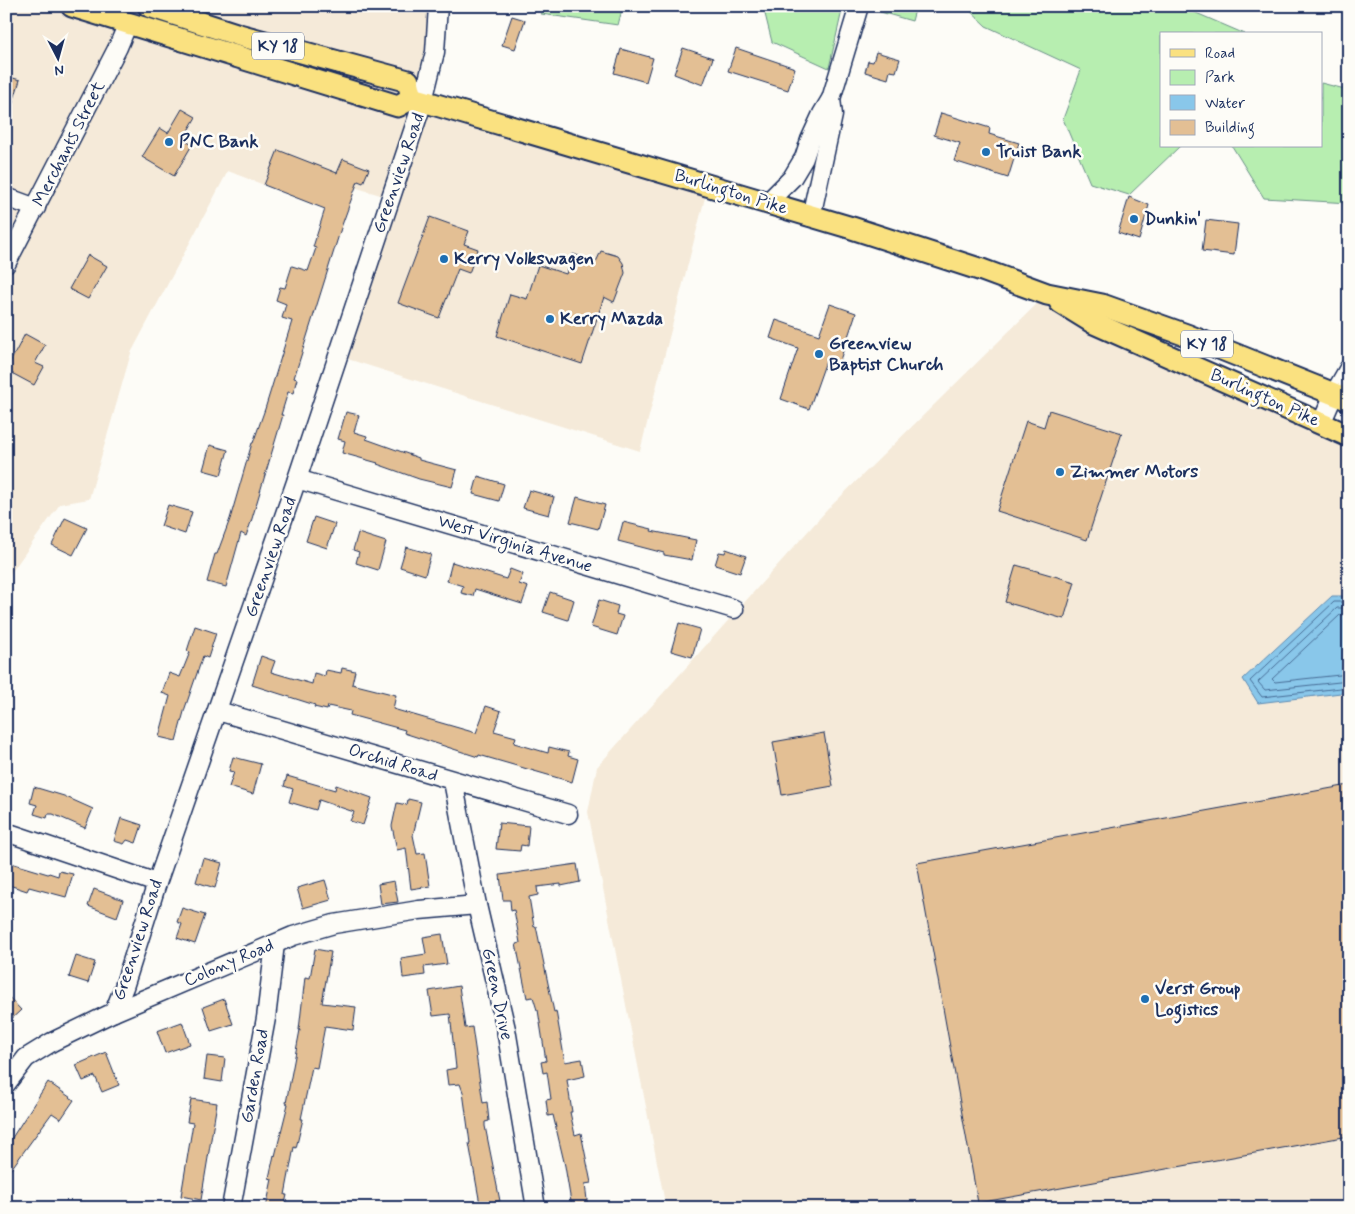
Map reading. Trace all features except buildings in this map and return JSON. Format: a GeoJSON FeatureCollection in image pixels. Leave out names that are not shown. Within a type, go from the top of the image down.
{"type":"FeatureCollection","features":[{"type":"Feature","properties":{"kind":"main road","name":"KY 18"},"geometry":{"type":"LineString","coordinates":[[72,6],[398,106],[418,99],[408,82],[239,35],[148,6]]}},
{"type":"Feature","properties":{"kind":"main road","name":"Burlington Pike"},"geometry":{"type":"LineString","coordinates":[[418,99],[852,228],[964,264],[1047,294],[1102,305],[1188,336],[1341,397]]}},
{"type":"Feature","properties":{"kind":"main road","name":"Burlington Pike"},"geometry":{"type":"LineString","coordinates":[[1047,294],[1094,323],[1349,436]]}},
{"type":"Feature","properties":{"kind":"street","name":"Greenview Road"},"geometry":{"type":"LineString","coordinates":[[114,1012],[297,479],[418,99],[435,52],[438,6]]}},
{"type":"Feature","properties":{"kind":"street"},"geometry":{"type":"LineString","coordinates":[[767,203],[800,167],[810,140],[831,99],[859,6]]}},
{"type":"Feature","properties":{"kind":"street","name":"Merchants Street"},"geometry":{"type":"LineString","coordinates":[[6,264],[118,47],[128,23]]}},
{"type":"Feature","properties":{"kind":"street"},"geometry":{"type":"LineString","coordinates":[[811,217],[833,115],[831,99]]}},
{"type":"Feature","properties":{"kind":"street"},"geometry":{"type":"LineString","coordinates":[[6,197],[36,208]]}},
{"type":"Feature","properties":{"kind":"street"},"geometry":{"type":"LineString","coordinates":[[1322,424],[1341,397],[1349,368]]}},
{"type":"Feature","properties":{"kind":"street","name":"West Virginia Avenue"},"geometry":{"type":"LineString","coordinates":[[297,479],[734,608]]}},
{"type":"Feature","properties":{"kind":"street","name":"Orchid Road"},"geometry":{"type":"LineString","coordinates":[[218,711],[453,782],[568,814]]}},
{"type":"Feature","properties":{"kind":"street","name":"Green Drive"},"geometry":{"type":"LineString","coordinates":[[453,782],[477,904],[506,1029],[536,1208]]}},
{"type":"Feature","properties":{"kind":"street"},"geometry":{"type":"LineString","coordinates":[[12,834],[157,883]]}},
{"type":"Feature","properties":{"kind":"street","name":"Colony Road"},"geometry":{"type":"LineString","coordinates":[[6,1084],[26,1058],[52,1042],[114,1012],[293,936],[334,924],[419,910],[477,904]]}},
{"type":"Feature","properties":{"kind":"street","name":"Garden Road"},"geometry":{"type":"LineString","coordinates":[[231,1208],[266,1018],[275,944]]}},
{"type":"Feature","properties":{"kind":"shaded area"},"geometry":{"type":"Polygon","coordinates":[[[6,6],[438,6],[423,100],[708,186],[640,451],[338,356],[390,198],[318,176],[308,202],[228,171],[131,353],[89,499],[60,504],[6,580],[6,6]]]}},
{"type":"Feature","properties":{"kind":"shaded area"},"geometry":{"type":"Polygon","coordinates":[[[1047,294],[1349,436],[1349,1208],[666,1208],[588,812],[597,767],[827,510],[1047,294]]]}},
{"type":"Feature","properties":{"kind":"green space"},"geometry":{"type":"Polygon","coordinates":[[[542,6],[623,6],[618,25],[541,14],[542,6]]]}},
{"type":"Feature","properties":{"kind":"green space"},"geometry":{"type":"Polygon","coordinates":[[[763,6],[843,6],[829,68],[772,42],[763,6]]]}},
{"type":"Feature","properties":{"kind":"green space"},"geometry":{"type":"Polygon","coordinates":[[[871,6],[916,6],[912,21],[870,9],[871,6]]]}},
{"type":"Feature","properties":{"kind":"green space"},"geometry":{"type":"Polygon","coordinates":[[[965,6],[1114,6],[1120,9],[1127,6],[1180,6],[1240,32],[1160,32],[1160,148],[1178,148],[1129,195],[1090,183],[1063,119],[1081,70],[986,26],[965,6]]]}},
{"type":"Feature","properties":{"kind":"green space"},"geometry":{"type":"Polygon","coordinates":[[[1322,83],[1349,90],[1349,203],[1264,198],[1233,148],[1322,148],[1322,83]]]}},
{"type":"Feature","properties":{"kind":"water"},"geometry":{"type":"Polygon","coordinates":[[[1332,596],[1346,596],[1349,598],[1349,692],[1258,703],[1243,679],[1332,596]]]}},
{"type":"Feature","properties":{"kind":"place","name":"PNC Bank"},"geometry":{"type":"Point","coordinates":[169,142]}},
{"type":"Feature","properties":{"kind":"place","name":"Truist Bank"},"geometry":{"type":"Point","coordinates":[986,152]}},
{"type":"Feature","properties":{"kind":"place","name":"Dunkin'"},"geometry":{"type":"Point","coordinates":[1134,219]}},
{"type":"Feature","properties":{"kind":"place","name":"Kerry Volkswagen"},"geometry":{"type":"Point","coordinates":[444,259]}},
{"type":"Feature","properties":{"kind":"place","name":"Kerry Mazda"},"geometry":{"type":"Point","coordinates":[550,319]}},
{"type":"Feature","properties":{"kind":"place","name":"Greenview Baptist Church"},"geometry":{"type":"Point","coordinates":[819,354]}},
{"type":"Feature","properties":{"kind":"place","name":"Zimmer Motors"},"geometry":{"type":"Point","coordinates":[1060,472]}},
{"type":"Feature","properties":{"kind":"place","name":"Verst Group Logistics"},"geometry":{"type":"Point","coordinates":[1145,999]}}]}
